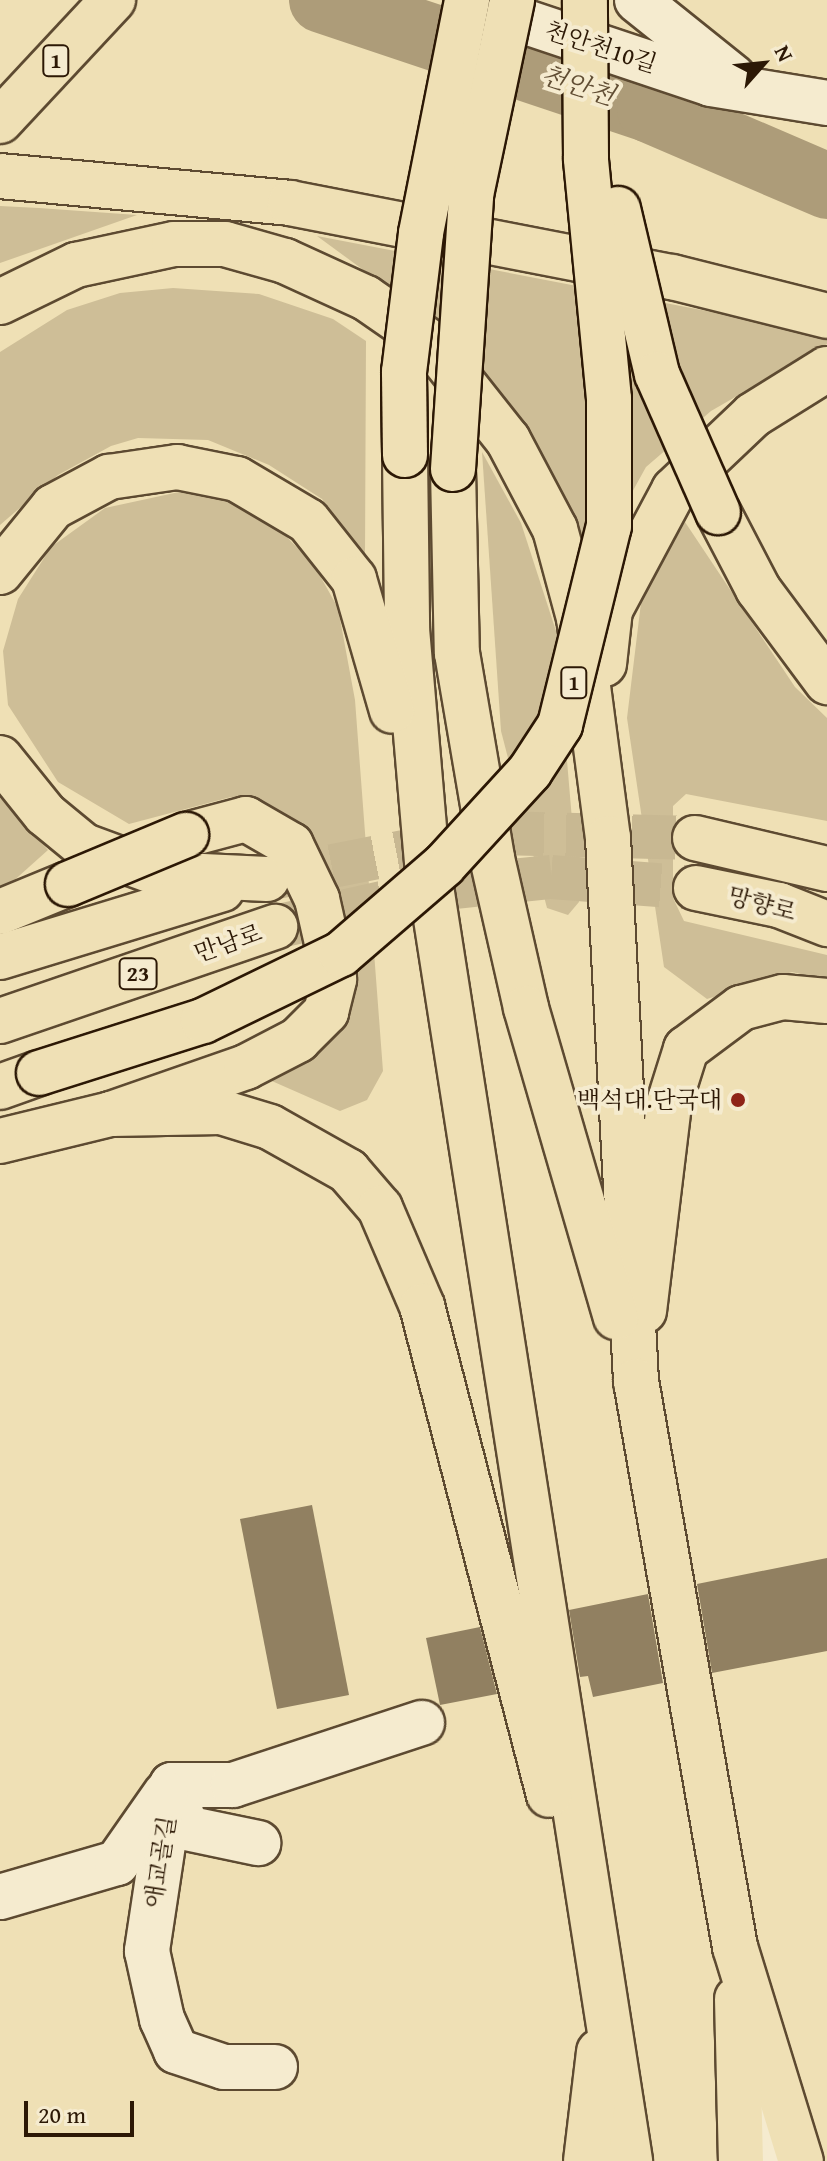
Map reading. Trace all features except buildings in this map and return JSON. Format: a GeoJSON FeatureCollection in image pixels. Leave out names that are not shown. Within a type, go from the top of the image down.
{"type":"FeatureCollection","features":[{"type":"Feature","properties":{"kind":"main road","name":"1"},"geometry":{"type":"LineString","coordinates":[[0,121],[113,0]]}},
{"type":"Feature","properties":{"kind":"main road"},"geometry":{"type":"LineString","coordinates":[[467,0],[421,233],[404,372],[407,629],[427,861],[630,2161]]}},
{"type":"Feature","properties":{"kind":"main road"},"geometry":{"type":"LineString","coordinates":[[512,0],[471,195],[453,469],[457,653],[492,858],[534,1037],[636,1381]]}},
{"type":"Feature","properties":{"kind":"main road","name":"1"},"geometry":{"type":"LineString","coordinates":[[20,1080],[203,1021],[341,954],[444,865],[530,771],[560,725],[609,526],[609,399],[586,158],[585,0]]}},
{"type":"Feature","properties":{"kind":"main road"},"geometry":{"type":"LineString","coordinates":[[613,0],[611,128],[631,281],[657,374],[718,512],[758,589],[827,682]]}},
{"type":"Feature","properties":{"kind":"main road"},"geometry":{"type":"LineString","coordinates":[[0,176],[290,203],[672,277],[827,316]]}},
{"type":"Feature","properties":{"kind":"main road"},"geometry":{"type":"LineString","coordinates":[[0,302],[123,252],[225,244],[334,282],[418,330],[508,440],[555,529],[579,618],[597,746],[636,1381],[735,1947],[801,2161]]}},
{"type":"Feature","properties":{"kind":"main road"},"geometry":{"type":"LineString","coordinates":[[597,746],[610,610],[674,490],[753,415],[821,379]]}},
{"type":"Feature","properties":{"kind":"main road"},"geometry":{"type":"LineString","coordinates":[[0,572],[53,507],[109,477],[177,467],[237,479],[308,521],[354,579],[427,861]]}},
{"type":"Feature","properties":{"kind":"main road","name":"만남로"},"geometry":{"type":"LineString","coordinates":[[0,758],[45,814],[84,846],[160,874],[267,879],[0,957]]}},
{"type":"Feature","properties":{"kind":"main road"},"geometry":{"type":"LineString","coordinates":[[0,912],[186,835],[246,819],[291,845],[317,899],[333,996],[298,1040],[111,1114],[0,1141]]}},
{"type":"Feature","properties":{"kind":"main road","name":"망향로"},"geometry":{"type":"LineString","coordinates":[[695,838],[827,869]]}},
{"type":"Feature","properties":{"kind":"main road","name":"망향로"},"geometry":{"type":"LineString","coordinates":[[696,888],[779,905],[827,924]]}},
{"type":"Feature","properties":{"kind":"main road","name":"만남로"},"geometry":{"type":"LineString","coordinates":[[0,1021],[275,927]]}},
{"type":"Feature","properties":{"kind":"main road"},"geometry":{"type":"LineString","coordinates":[[636,1381],[669,1103],[686,1049],[741,1008],[783,997],[827,1001]]}},
{"type":"Feature","properties":{"kind":"main road"},"geometry":{"type":"LineString","coordinates":[[111,1114],[221,1112],[270,1127],[348,1171],[380,1208],[422,1306],[605,2005],[586,2161]]}},
{"type":"Feature","properties":{"kind":"main road"},"geometry":{"type":"LineString","coordinates":[[735,1947],[741,2161]]}},
{"type":"Feature","properties":{"kind":"street","name":"천안천10길"},"geometry":{"type":"LineString","coordinates":[[459,0],[711,84],[745,86],[827,103]]}},
{"type":"Feature","properties":{"kind":"street","name":"천안천10길"},"geometry":{"type":"LineString","coordinates":[[637,0],[745,86]]}},
{"type":"Feature","properties":{"kind":"street"},"geometry":{"type":"LineString","coordinates":[[258,1843],[186,1828],[172,1785],[233,1785],[422,1723]]}},
{"type":"Feature","properties":{"kind":"street","name":"애교골길"},"geometry":{"type":"LineString","coordinates":[[0,1897],[117,1863],[172,1785]]}},
{"type":"Feature","properties":{"kind":"street","name":"애교골길"},"geometry":{"type":"LineString","coordinates":[[172,1785],[147,1951],[162,2019],[176,2051],[224,2067],[275,2067]]}},
{"type":"Feature","properties":{"kind":"street"},"geometry":{"type":"LineString","coordinates":[[735,1947],[763,2092],[767,2161]]}},
{"type":"Feature","properties":{"kind":"shaded area"},"geometry":{"type":"Polygon","coordinates":[[[0,206],[39,208],[137,215],[0,263],[0,206]]]}},
{"type":"Feature","properties":{"kind":"shaded area"},"geometry":{"type":"Polygon","coordinates":[[[317,236],[827,334],[827,344],[711,411],[646,467],[625,505],[594,627],[517,416],[433,321],[317,236]]]}},
{"type":"Feature","properties":{"kind":"shaded area"},"geometry":{"type":"Polygon","coordinates":[[[173,288],[259,294],[333,319],[366,341],[365,557],[322,499],[269,465],[208,440],[138,438],[111,446],[58,475],[0,525],[0,352],[67,310],[120,293],[173,288]]]}},
{"type":"Feature","properties":{"kind":"shaded area"},"geometry":{"type":"Polygon","coordinates":[[[482,452],[521,523],[556,631],[579,902],[568,915],[547,908],[501,731],[482,452]]]}},
{"type":"Feature","properties":{"kind":"shaded area"},"geometry":{"type":"Polygon","coordinates":[[[179,492],[236,503],[281,531],[314,565],[338,608],[355,700],[383,1071],[367,1100],[340,1111],[265,1078],[345,1013],[355,989],[335,882],[319,852],[289,818],[257,799],[231,797],[129,824],[58,782],[8,705],[3,651],[18,599],[51,547],[105,508],[179,492]]]}},
{"type":"Feature","properties":{"kind":"shaded area"},"geometry":{"type":"Polygon","coordinates":[[[685,522],[795,687],[827,718],[827,821],[686,794],[673,806],[673,898],[684,921],[827,955],[827,980],[792,972],[707,999],[664,967],[627,718],[644,578],[685,522]]]}},
{"type":"Feature","properties":{"kind":"shaded area"},"geometry":{"type":"Polygon","coordinates":[[[0,798],[48,850],[0,893],[0,798]]]}},
{"type":"Feature","properties":{"kind":"waterway","name":"천안천"},"geometry":{"type":"LineString","coordinates":[[322,0],[650,110],[827,186]]}},
{"type":"Feature","properties":{"kind":"tunnel"},"geometry":{"type":"LineString","coordinates":[[267,879],[500,833],[695,838]]}},
{"type":"Feature","properties":{"kind":"tunnel"},"geometry":{"type":"LineString","coordinates":[[275,927],[454,887],[551,877],[696,888]]}},
{"type":"Feature","properties":{"kind":"place","name":"백석대.단국대"},"geometry":{"type":"Point","coordinates":[738,1100]}}]}
